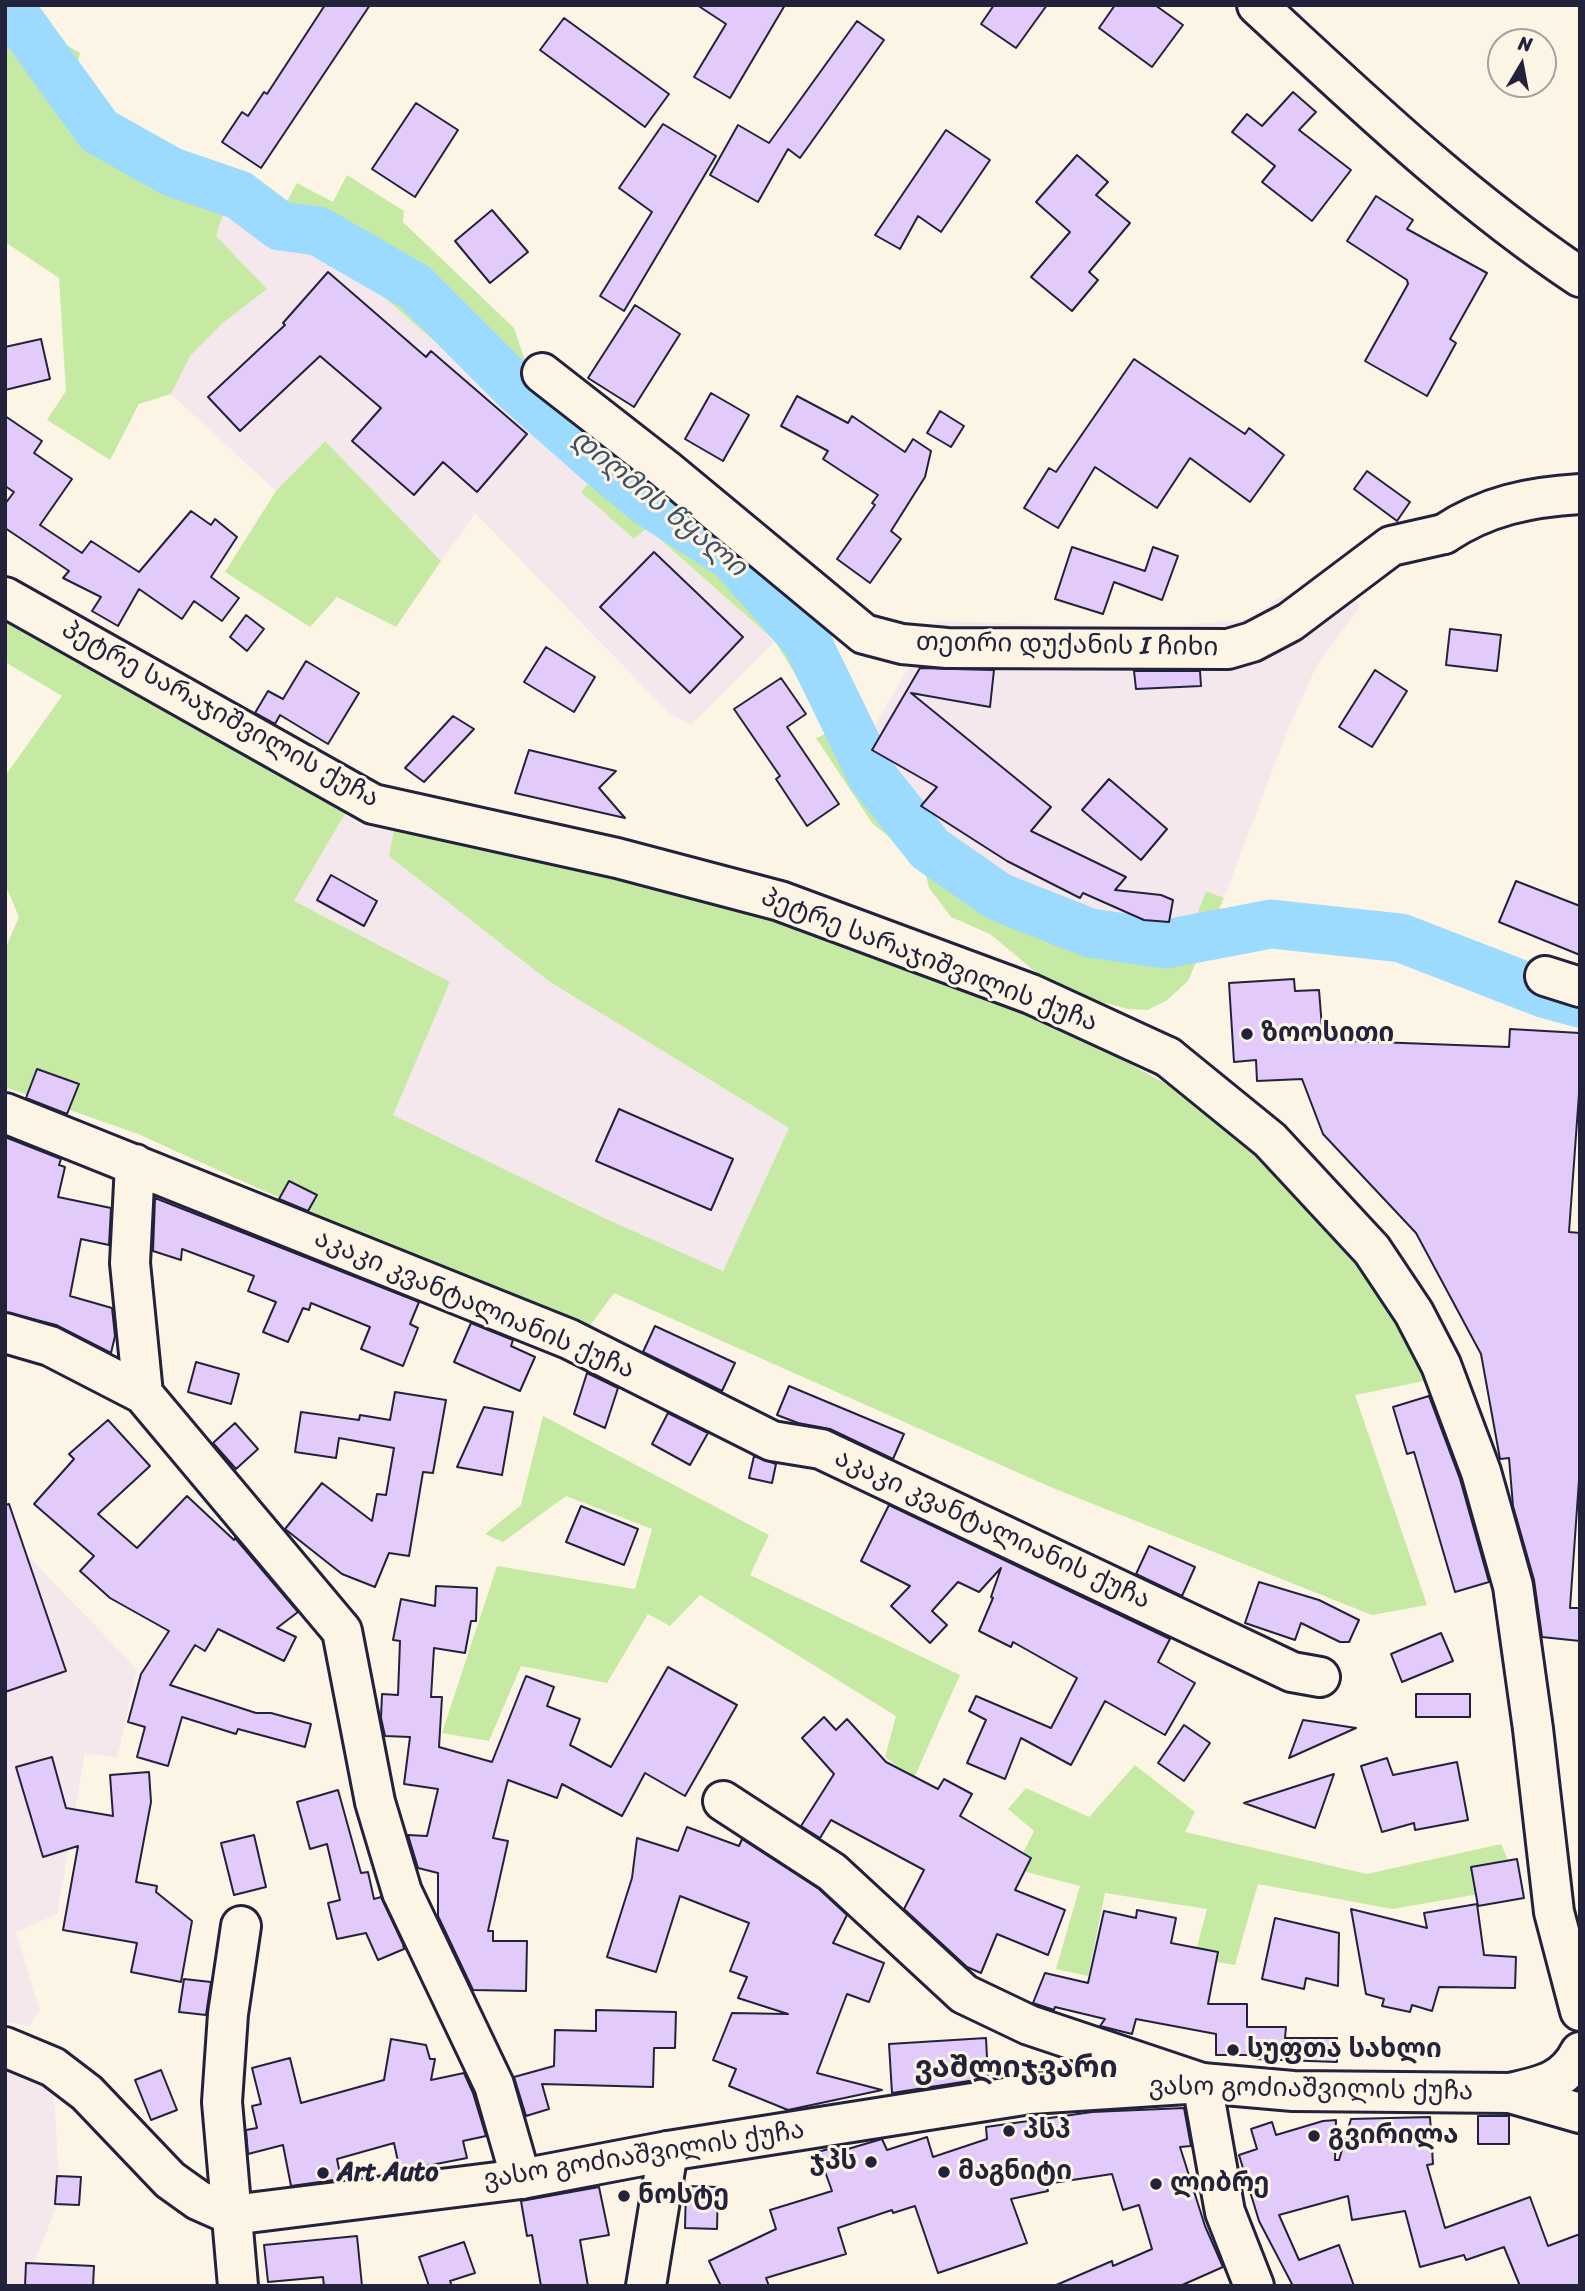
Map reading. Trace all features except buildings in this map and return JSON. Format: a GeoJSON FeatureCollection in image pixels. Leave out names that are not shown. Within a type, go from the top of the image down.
{"type":"FeatureCollection","features":[{"type":"Feature","properties":{"kind":"street"},"geometry":{"type":"LineString","coordinates":[[1257,5],[1388,129],[1495,216],[1580,277]]}},
{"type":"Feature","properties":{"kind":"street","name":"თეთრი დუქანის I ჩიხი"},"geometry":{"type":"LineString","coordinates":[[542,373],[665,469],[864,634],[902,644],[947,648],[1228,649],[1252,642],[1290,622],[1391,546],[1444,534],[1468,518],[1509,503],[1543,496],[1580,494]]}},
{"type":"Feature","properties":{"kind":"street","name":"პეტრე სარაჯიშვილის ქუჩა"},"geometry":{"type":"LineString","coordinates":[[5,597],[373,804],[617,859],[780,901],[1031,995],[1168,1057],[1270,1140],[1372,1250],[1414,1313],[1441,1365],[1481,1472],[1513,1586],[1533,1728],[1553,1912],[1580,2011]]}},
{"type":"Feature","properties":{"kind":"street","name":"აკაკი კვანტალიანის ქუჩა"},"geometry":{"type":"LineString","coordinates":[[5,1113],[569,1339],[772,1441],[821,1449],[1292,1672],[1320,1677]]}},
{"type":"Feature","properties":{"kind":"street"},"geometry":{"type":"LineString","coordinates":[[135,1164],[131,1263],[143,1394]]}},
{"type":"Feature","properties":{"kind":"street"},"geometry":{"type":"LineString","coordinates":[[5,1333],[50,1346],[143,1394],[342,1631],[375,1802],[402,1892],[494,2085],[521,2179]]}},
{"type":"Feature","properties":{"kind":"street"},"geometry":{"type":"LineString","coordinates":[[723,1801],[832,1872],[964,1994],[1029,2025],[1202,2083],[1225,2212],[1254,2286]]}},
{"type":"Feature","properties":{"kind":"street"},"geometry":{"type":"LineString","coordinates":[[238,2286],[222,2102],[228,2014],[241,1926]]}},
{"type":"Feature","properties":{"kind":"street"},"geometry":{"type":"LineString","coordinates":[[5,2047],[53,2067],[87,2093],[170,2180],[198,2200],[232,2215]]}},
{"type":"Feature","properties":{"kind":"street","name":"ვასო გოძიაშვილის ქუჩა"},"geometry":{"type":"LineString","coordinates":[[232,2215],[521,2179],[668,2151],[1030,2094],[1202,2083],[1293,2091],[1510,2093],[1545,2085],[1563,2076],[1580,2052]]}},
{"type":"Feature","properties":{"kind":"street","name":"ვასო გოძიაშვილის ქუჩა"},"geometry":{"type":"LineString","coordinates":[[1510,2093],[1580,2113]]}},
{"type":"Feature","properties":{"kind":"street"},"geometry":{"type":"LineString","coordinates":[[646,2286],[668,2151]]}},
{"type":"Feature","properties":{"kind":"shaded area"},"geometry":{"type":"Polygon","coordinates":[[[223,214],[337,256],[592,480],[582,493],[634,539],[646,528],[775,641],[691,725],[670,714],[475,513],[441,561],[325,441],[276,491],[171,394],[190,356],[223,323],[267,289],[216,236],[223,214]]]}},
{"type":"Feature","properties":{"kind":"shaded area"},"geometry":{"type":"Polygon","coordinates":[[[1340,569],[1349,592],[1360,606],[1317,665],[1288,729],[1224,898],[1206,891],[1196,917],[1181,927],[1118,923],[1053,908],[916,814],[901,784],[885,775],[866,740],[936,621],[1151,628],[1252,619],[1275,600],[1340,569]]]}},
{"type":"Feature","properties":{"kind":"shaded area"},"geometry":{"type":"Polygon","coordinates":[[[347,810],[395,824],[389,856],[550,982],[789,1128],[723,1271],[602,1217],[392,1115],[450,982],[294,901],[347,810]]]}},
{"type":"Feature","properties":{"kind":"shaded area"},"geometry":{"type":"Polygon","coordinates":[[[5,1532],[137,1669],[117,1758],[85,1753],[57,1914],[16,1932],[40,2011],[29,2026],[5,2022],[5,1532]]]}},
{"type":"Feature","properties":{"kind":"shaded area"},"geometry":{"type":"Polygon","coordinates":[[[5,2053],[53,2076],[60,2198],[25,2286],[5,2286],[5,2053]]]}},
{"type":"Feature","properties":{"kind":"green space"},"geometry":{"type":"Polygon","coordinates":[[[5,5],[29,5],[50,35],[80,53],[74,79],[89,101],[107,121],[149,148],[286,203],[297,183],[333,202],[347,175],[404,211],[403,222],[514,328],[528,369],[807,601],[798,609],[817,636],[885,775],[901,784],[916,814],[1053,908],[1118,923],[1181,927],[1196,917],[1206,891],[1224,898],[1188,981],[1166,1001],[1147,1010],[1128,1009],[1095,1000],[1038,974],[990,934],[951,917],[929,888],[924,866],[872,823],[816,738],[830,732],[775,641],[647,528],[634,539],[581,492],[592,479],[337,256],[223,214],[216,236],[267,289],[223,323],[190,356],[171,394],[139,404],[110,460],[47,420],[66,391],[59,278],[5,242],[5,5]]]}},
{"type":"Feature","properties":{"kind":"green space"},"geometry":{"type":"Polygon","coordinates":[[[325,441],[441,561],[396,627],[337,597],[310,627],[225,572],[276,491],[325,441]]]}},
{"type":"Feature","properties":{"kind":"green space"},"geometry":{"type":"Polygon","coordinates":[[[5,609],[347,810],[294,901],[450,982],[393,1115],[602,1217],[723,1271],[789,1128],[550,982],[389,856],[395,824],[758,905],[1062,1026],[1184,1094],[1238,1139],[1328,1223],[1386,1295],[1434,1379],[1355,1395],[1427,1605],[1372,1615],[1048,1486],[614,1293],[583,1335],[138,1134],[5,1087],[5,949],[19,917],[5,884],[5,776],[62,696],[5,662],[5,609]]]}},
{"type":"Feature","properties":{"kind":"green space"},"geometry":{"type":"Polygon","coordinates":[[[543,1416],[769,1535],[750,1575],[960,1675],[914,1778],[885,1757],[896,1716],[700,1595],[670,1626],[648,1614],[607,1683],[521,1666],[489,1741],[442,1733],[497,1566],[635,1589],[652,1529],[566,1496],[503,1542],[485,1534],[521,1505],[543,1416]]]}},
{"type":"Feature","properties":{"kind":"green space"},"geometry":{"type":"Polygon","coordinates":[[[1135,1765],[1195,1812],[1185,1832],[1367,1874],[1501,1844],[1520,1887],[1392,1909],[1258,1884],[1235,1965],[1194,1958],[1207,1909],[1105,1893],[1088,1976],[1056,1969],[1080,1886],[1015,1869],[1034,1831],[1008,1809],[1026,1788],[1089,1817],[1135,1765]]]}},
{"type":"Feature","properties":{"kind":"waterway","name":"დიღმის წყალი"},"geometry":{"type":"LineString","coordinates":[[8,5],[99,131],[172,172],[239,195],[280,226],[318,231],[415,287],[518,390],[596,459],[648,502],[733,557],[806,640],[872,776],[930,849],[999,897],[1090,933],[1166,944],[1271,924],[1401,938],[1543,993],[1580,1003]]}},
{"type":"Feature","properties":{"kind":"place","name":"ზოოსითი"},"geometry":{"type":"Point","coordinates":[1247,1034]}},
{"type":"Feature","properties":{"kind":"place","name":"სუფთა სახლი"},"geometry":{"type":"Point","coordinates":[1233,2050]}},
{"type":"Feature","properties":{"kind":"place","name":"პსპ"},"geometry":{"type":"Point","coordinates":[1009,2131]}},
{"type":"Feature","properties":{"kind":"place","name":"გვირილა"},"geometry":{"type":"Point","coordinates":[1314,2136]}},
{"type":"Feature","properties":{"kind":"place","name":"ჯპს"},"geometry":{"type":"Point","coordinates":[871,2162]}},
{"type":"Feature","properties":{"kind":"place","name":"მაგნიტი"},"geometry":{"type":"Point","coordinates":[944,2172]}},
{"type":"Feature","properties":{"kind":"place","name":"Art Auto"},"geometry":{"type":"Point","coordinates":[323,2173]}},
{"type":"Feature","properties":{"kind":"place","name":"ლიბრე"},"geometry":{"type":"Point","coordinates":[1156,2184]}},
{"type":"Feature","properties":{"kind":"place","name":"ნოსტე"},"geometry":{"type":"Point","coordinates":[624,2196]}},
{"type":"Feature","properties":{"kind":"district","name":"ვაშლიჯვარი"},"geometry":{"type":"Point","coordinates":[1016,2069]}}]}
